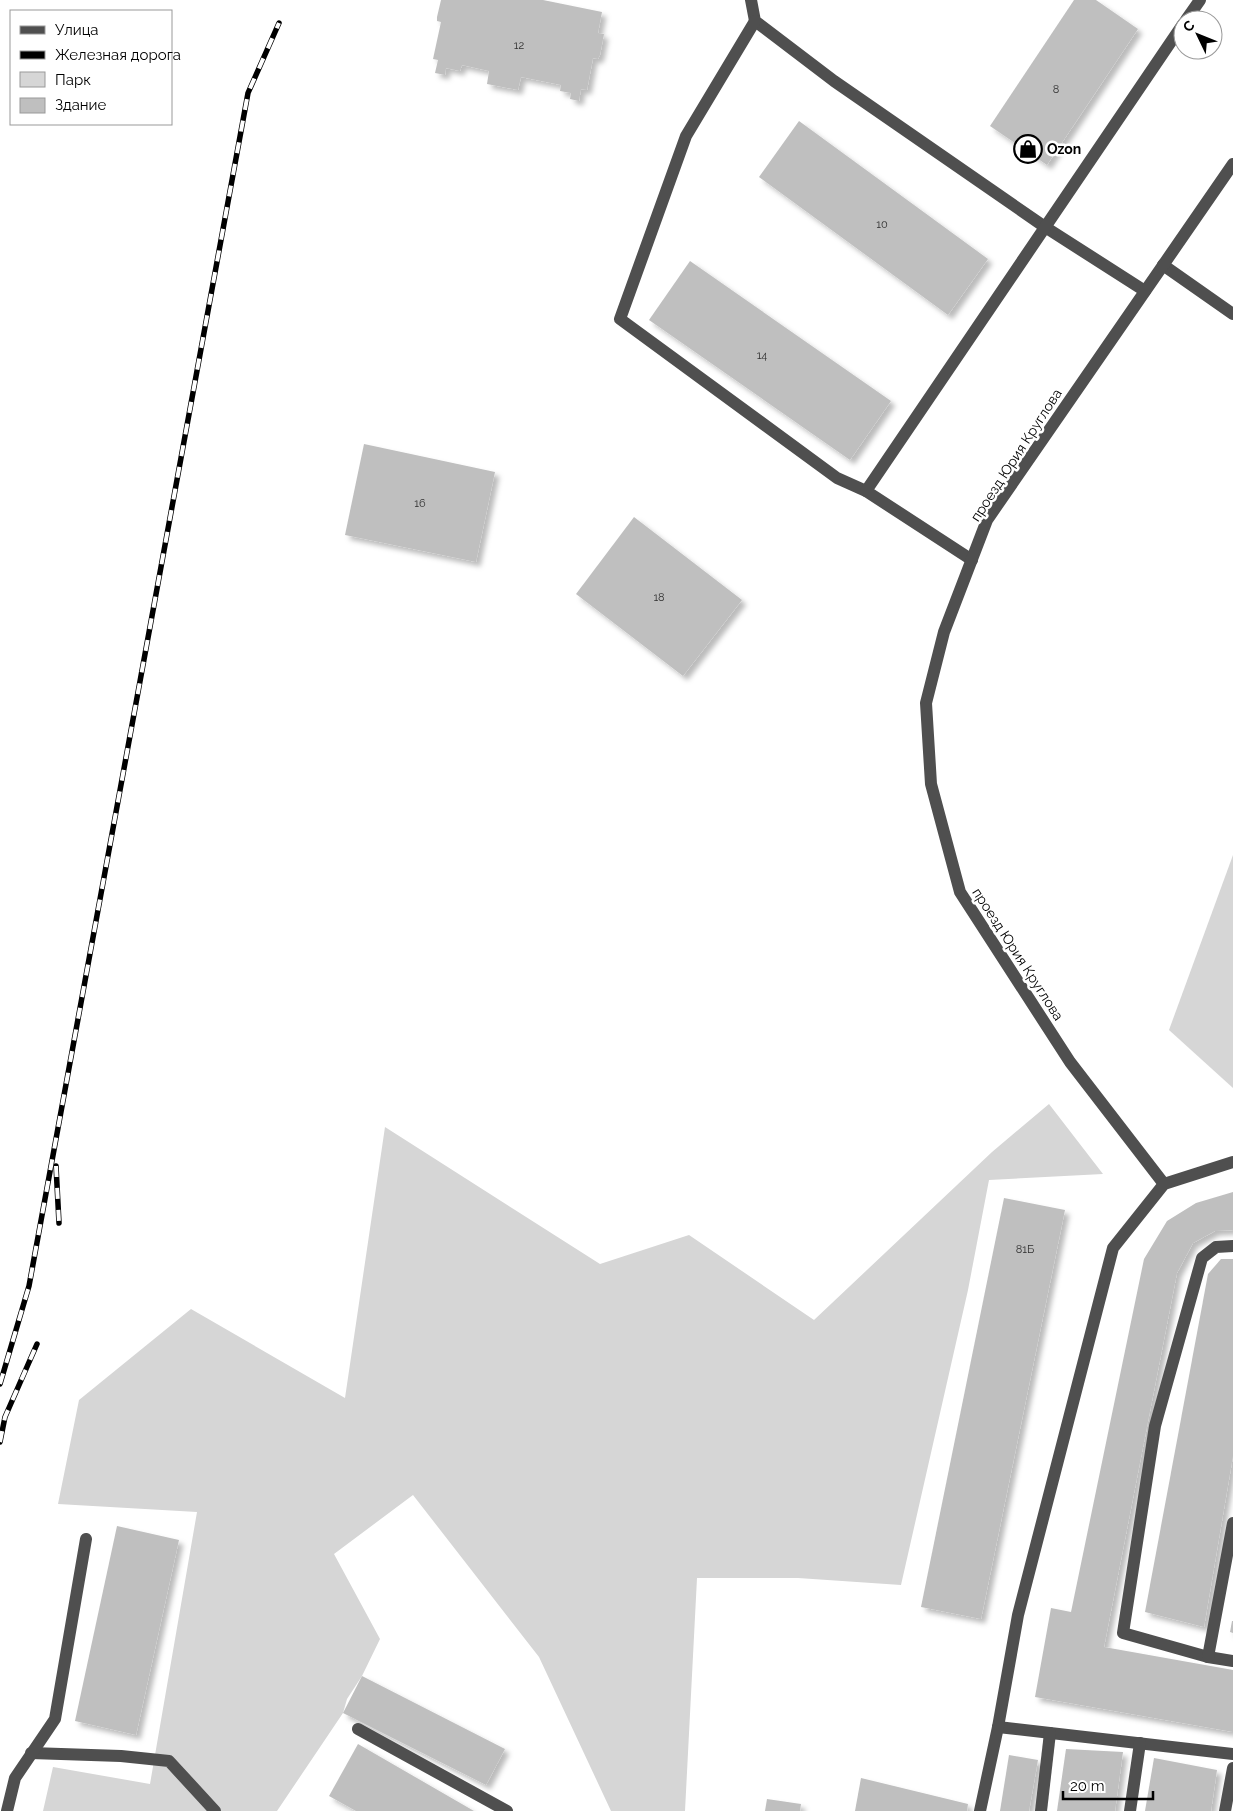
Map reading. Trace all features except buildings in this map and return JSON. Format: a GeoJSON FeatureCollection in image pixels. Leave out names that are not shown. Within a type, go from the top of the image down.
{"type":"FeatureCollection","features":[{"type":"Feature","properties":{"kind":"street"},"geometry":{"type":"LineString","coordinates":[[751,0],[755,20],[834,81],[1045,227],[1145,291]]}},
{"type":"Feature","properties":{"kind":"street"},"geometry":{"type":"LineString","coordinates":[[755,20],[686,136],[620,319],[837,478],[866,491],[972,560]]}},
{"type":"Feature","properties":{"kind":"street"},"geometry":{"type":"LineString","coordinates":[[866,491],[1173,39]]}},
{"type":"Feature","properties":{"kind":"street","name":"проезд Юрия Круглова"},"geometry":{"type":"LineString","coordinates":[[1164,1184],[1070,1062],[960,892],[931,784],[926,703],[944,632],[987,520],[1233,164]]}},
{"type":"Feature","properties":{"kind":"street"},"geometry":{"type":"LineString","coordinates":[[1163,265],[1233,314]]}},
{"type":"Feature","properties":{"kind":"street"},"geometry":{"type":"LineString","coordinates":[[980,1811],[998,1727],[1018,1616],[1114,1248],[1164,1184],[1233,1162]]}},
{"type":"Feature","properties":{"kind":"street"},"geometry":{"type":"LineString","coordinates":[[1233,1246],[1216,1247],[1202,1258],[1155,1426],[1123,1634],[1233,1661]]}},
{"type":"Feature","properties":{"kind":"street"},"geometry":{"type":"LineString","coordinates":[[1208,1656],[1233,1523]]}},
{"type":"Feature","properties":{"kind":"street"},"geometry":{"type":"LineString","coordinates":[[7,1811],[14,1778],[55,1719],[86,1539]]}},
{"type":"Feature","properties":{"kind":"street"},"geometry":{"type":"LineString","coordinates":[[998,1727],[1233,1754]]}},
{"type":"Feature","properties":{"kind":"street"},"geometry":{"type":"LineString","coordinates":[[358,1728],[507,1811]]}},
{"type":"Feature","properties":{"kind":"street"},"geometry":{"type":"LineString","coordinates":[[1041,1811],[1050,1733]]}},
{"type":"Feature","properties":{"kind":"street"},"geometry":{"type":"LineString","coordinates":[[1130,1811],[1140,1743]]}},
{"type":"Feature","properties":{"kind":"street"},"geometry":{"type":"LineString","coordinates":[[31,1753],[121,1756],[169,1761],[216,1811]]}},
{"type":"Feature","properties":{"kind":"street"},"geometry":{"type":"LineString","coordinates":[[1225,1811],[1233,1768]]}},
{"type":"Feature","properties":{"kind":"green space"},"geometry":{"type":"Polygon","coordinates":[[[1233,855],[1233,1088],[1169,1030],[1233,855]]]}},
{"type":"Feature","properties":{"kind":"green space"},"geometry":{"type":"Polygon","coordinates":[[[1049,1104],[1103,1174],[989,1180],[968,1290],[901,1585],[798,1578],[697,1578],[685,1811],[611,1811],[539,1657],[413,1495],[334,1554],[380,1639],[362,1676],[347,1699],[343,1713],[277,1811],[43,1811],[53,1767],[150,1784],[197,1512],[58,1504],[79,1400],[191,1309],[345,1398],[385,1127],[600,1264],[689,1235],[814,1320],[992,1152],[1049,1104]]]}},
{"type":"Feature","properties":{"kind":"railway"},"geometry":{"type":"LineString","coordinates":[[0,1384],[29,1286],[248,93],[279,23]]}},
{"type":"Feature","properties":{"kind":"railway"},"geometry":{"type":"LineString","coordinates":[[56,1166],[59,1223]]}},
{"type":"Feature","properties":{"kind":"railway"},"geometry":{"type":"LineString","coordinates":[[0,1442],[5,1417],[37,1344]]}},
{"type":"Feature","properties":{"kind":"place","name":"Ozon"},"geometry":{"type":"Point","coordinates":[1028,149]}}]}
